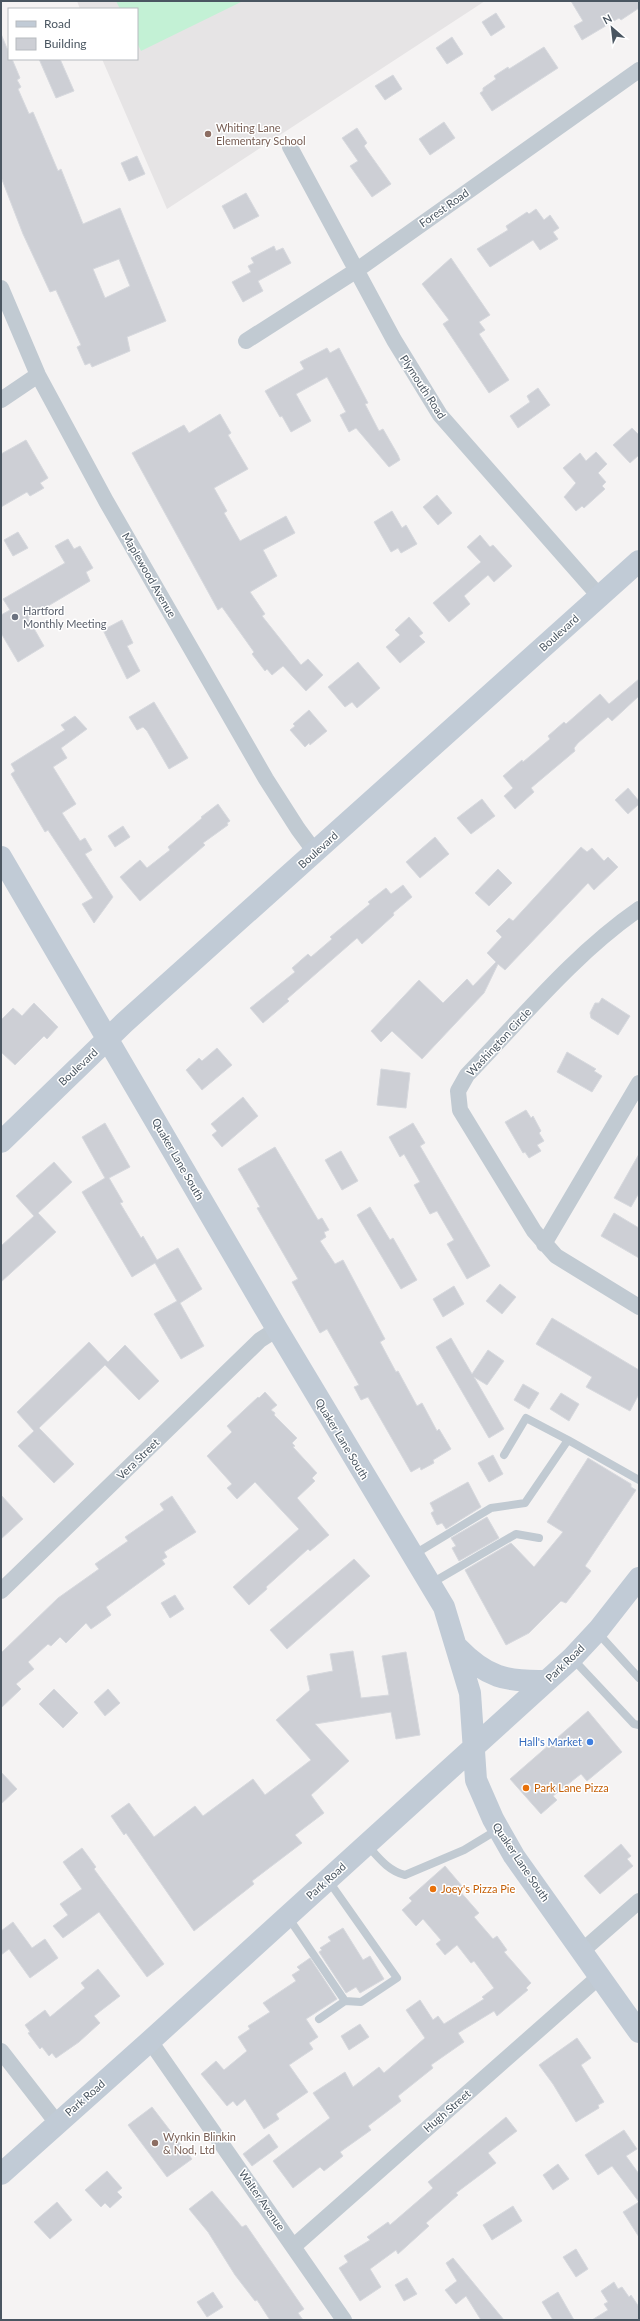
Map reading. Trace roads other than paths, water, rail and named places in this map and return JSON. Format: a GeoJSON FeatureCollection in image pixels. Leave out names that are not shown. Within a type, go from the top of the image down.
{"type":"FeatureCollection","features":[{"type":"Feature","properties":{"kind":"main road","name":"Boulevard"},"geometry":{"type":"LineString","coordinates":[[1,1142],[108,1038],[639,561]]}},
{"type":"Feature","properties":{"kind":"main road","name":"Quaker Lane South"},"geometry":{"type":"LineString","coordinates":[[1,857],[277,1329],[444,1607],[470,1693],[476,1780],[498,1829],[514,1856],[639,2032]]}},
{"type":"Feature","properties":{"kind":"main road","name":"Park Road"},"geometry":{"type":"LineString","coordinates":[[1,2174],[150,2041],[572,1658],[639,1578]]}},
{"type":"Feature","properties":{"kind":"main road"},"geometry":{"type":"LineString","coordinates":[[457,1647],[473,1664],[486,1672],[520,1682],[546,1682]]}},
{"type":"Feature","properties":{"kind":"street","name":"Forest Road"},"geometry":{"type":"LineString","coordinates":[[246,341],[357,270],[639,70]]}},
{"type":"Feature","properties":{"kind":"street","name":"Plymouth Road"},"geometry":{"type":"LineString","coordinates":[[290,147],[394,340],[440,415],[600,597]]}},
{"type":"Feature","properties":{"kind":"street","name":"Maplewood Avenue"},"geometry":{"type":"LineString","coordinates":[[1,288],[38,375],[106,501],[262,772],[298,829],[315,852]]}},
{"type":"Feature","properties":{"kind":"street"},"geometry":{"type":"LineString","coordinates":[[1,400],[38,375]]}},
{"type":"Feature","properties":{"kind":"street","name":"Washington Circle"},"geometry":{"type":"LineString","coordinates":[[639,909],[612,928],[586,951],[467,1075],[458,1092],[458,1101],[465,1120],[525,1217],[544,1244],[556,1256],[639,1307]]}},
{"type":"Feature","properties":{"kind":"street"},"geometry":{"type":"LineString","coordinates":[[544,1244],[639,1083]]}},
{"type":"Feature","properties":{"kind":"street","name":"Vera Street"},"geometry":{"type":"LineString","coordinates":[[1,1591],[260,1340],[277,1329]]}},
{"type":"Feature","properties":{"kind":"street"},"geometry":{"type":"LineString","coordinates":[[582,1951],[639,1901]]}},
{"type":"Feature","properties":{"kind":"street","name":"Hugh Street"},"geometry":{"type":"LineString","coordinates":[[294,2246],[600,1976]]}},
{"type":"Feature","properties":{"kind":"street","name":"Walter Avenue"},"geometry":{"type":"LineString","coordinates":[[150,2041],[344,2320]]}},
{"type":"Feature","properties":{"kind":"street"},"geometry":{"type":"LineString","coordinates":[[1,2051],[57,2123]]}},
{"type":"Feature","properties":{"kind":"lane"},"geometry":{"type":"LineString","coordinates":[[504,1455],[526,1418],[639,1480]]}},
{"type":"Feature","properties":{"kind":"lane"},"geometry":{"type":"LineString","coordinates":[[412,1556],[491,1508],[525,1503],[568,1440]]}},
{"type":"Feature","properties":{"kind":"lane"},"geometry":{"type":"LineString","coordinates":[[430,1584],[516,1534],[538,1538]]}},
{"type":"Feature","properties":{"kind":"lane"},"geometry":{"type":"LineString","coordinates":[[596,1631],[639,1678]]}},
{"type":"Feature","properties":{"kind":"lane"},"geometry":{"type":"LineString","coordinates":[[572,1658],[634,1724],[639,1725]]}},
{"type":"Feature","properties":{"kind":"lane"},"geometry":{"type":"LineString","coordinates":[[366,1844],[381,1861],[397,1873],[405,1875],[464,1850],[498,1829]]}},
{"type":"Feature","properties":{"kind":"lane"},"geometry":{"type":"LineString","coordinates":[[319,2019],[345,2001],[361,2002],[397,1978],[327,1880]]}},
{"type":"Feature","properties":{"kind":"lane"},"geometry":{"type":"LineString","coordinates":[[287,1916],[345,2001]]}},
{"type":"Feature","properties":{"kind":"place","name":"Whiting Lane Elementary School"},"geometry":{"type":"Point","coordinates":[208,134]}},
{"type":"Feature","properties":{"kind":"place","name":"Hartford Monthly Meeting"},"geometry":{"type":"Point","coordinates":[15,617]}},
{"type":"Feature","properties":{"kind":"place","name":"Hall's Market"},"geometry":{"type":"Point","coordinates":[590,1742]}},
{"type":"Feature","properties":{"kind":"place","name":"Park Lane Pizza"},"geometry":{"type":"Point","coordinates":[526,1788]}},
{"type":"Feature","properties":{"kind":"place","name":"Joey's Pizza Pie"},"geometry":{"type":"Point","coordinates":[433,1889]}},
{"type":"Feature","properties":{"kind":"place","name":"Wynkin Blinkin & Nod, Ltd"},"geometry":{"type":"Point","coordinates":[155,2143]}}]}
